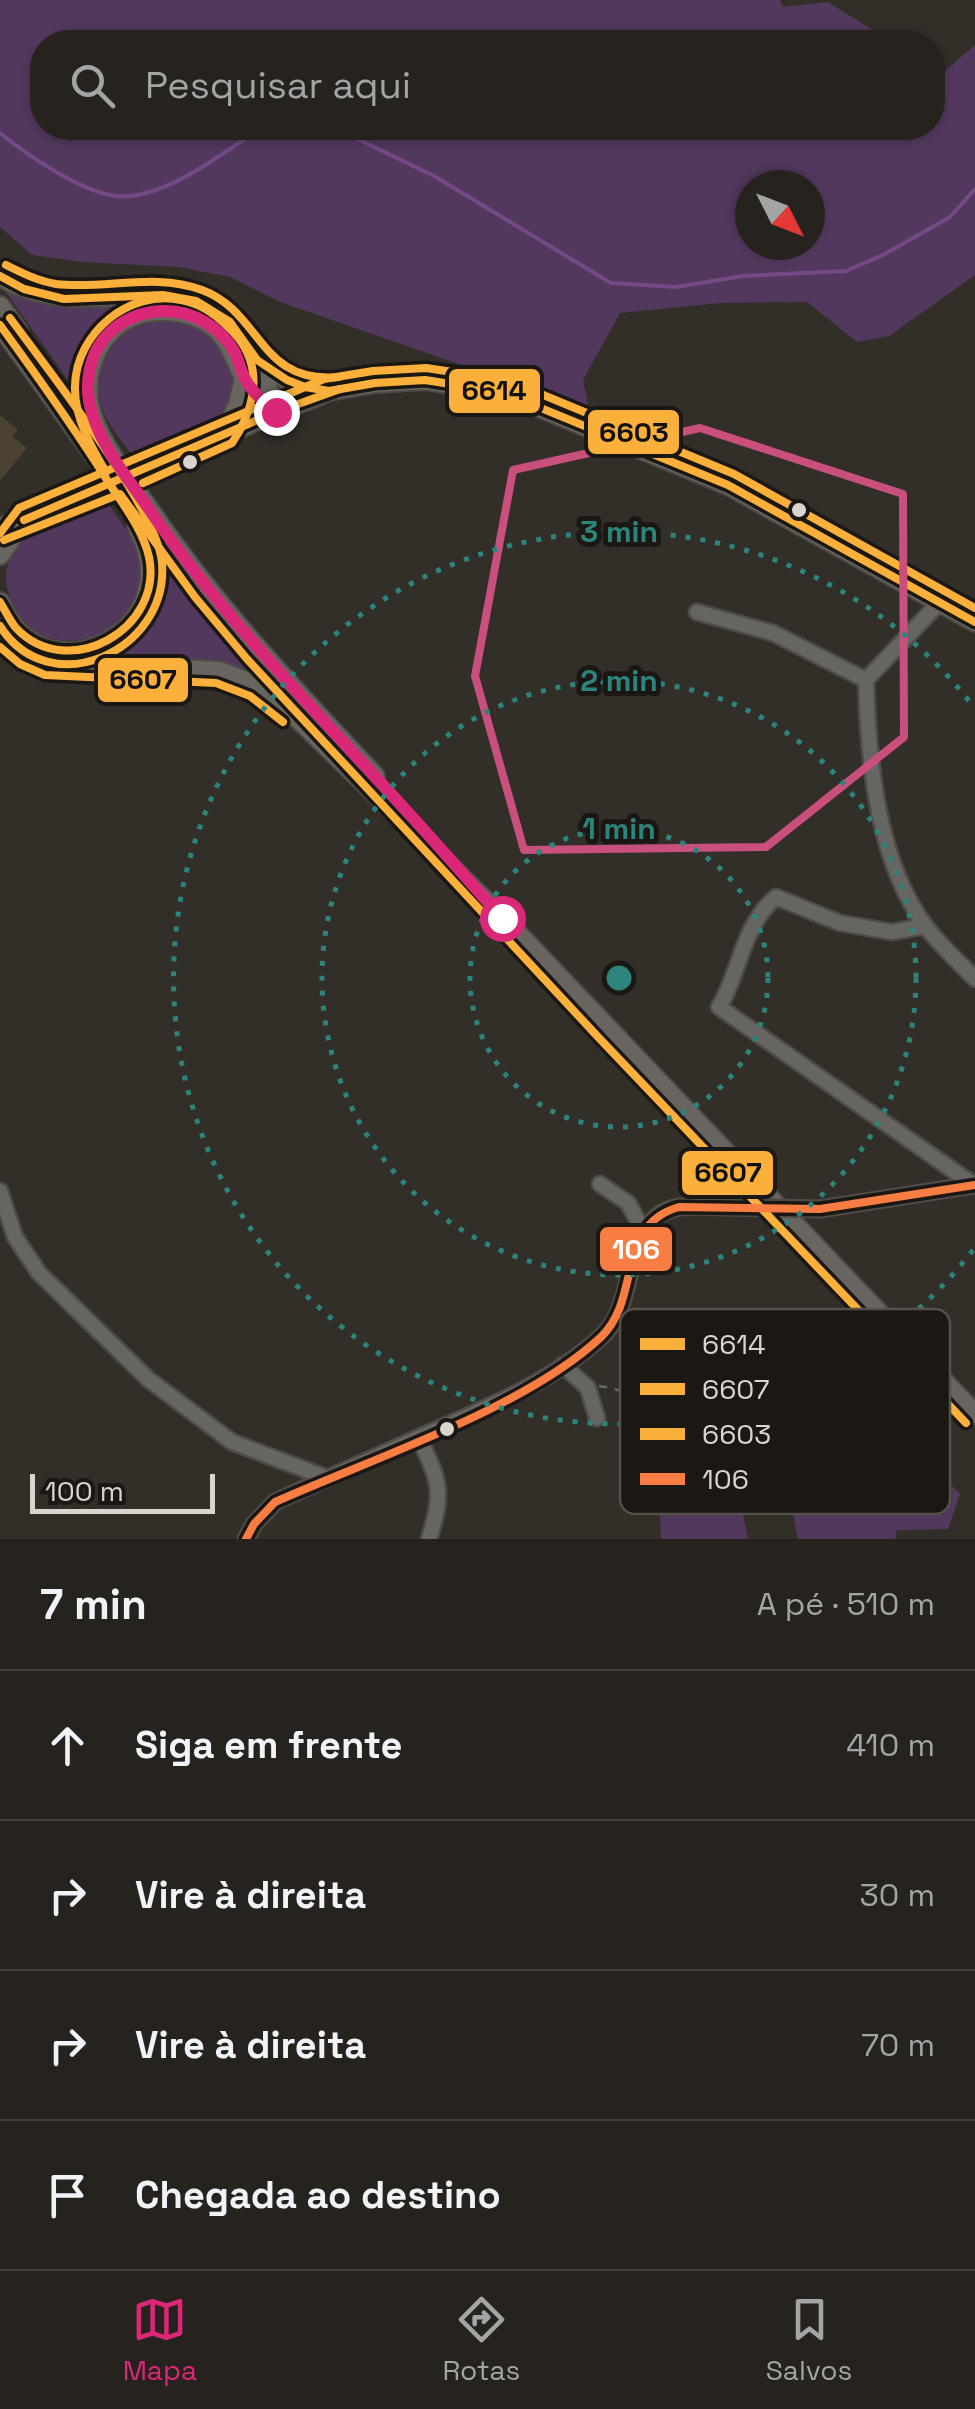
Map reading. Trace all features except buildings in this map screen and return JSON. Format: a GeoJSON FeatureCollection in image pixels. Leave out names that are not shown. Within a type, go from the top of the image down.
{"type":"FeatureCollection","features":[{"type":"Feature","properties":{"kind":"main road"},"geometry":{"type":"LineString","coordinates":[[0,276],[24,290],[64,299],[162,295],[196,301],[230,322],[257,360],[276,412]]}},
{"type":"Feature","properties":{"kind":"main road"},"geometry":{"type":"LineString","coordinates":[[0,306],[90,431],[115,459]]}},
{"type":"Feature","properties":{"kind":"main road"},"geometry":{"type":"LineString","coordinates":[[276,412],[244,378],[232,348],[206,322],[172,311],[132,316],[100,343],[91,363],[88,381],[94,419],[115,459],[193,574],[236,626],[502,918],[875,1309]]}},
{"type":"Feature","properties":{"kind":"main road"},"geometry":{"type":"LineString","coordinates":[[0,325],[185,580],[262,671],[502,918]]}},
{"type":"Feature","properties":{"kind":"main road"},"geometry":{"type":"LineString","coordinates":[[257,360],[287,380],[330,391]]}},
{"type":"Feature","properties":{"kind":"main road"},"geometry":{"type":"LineString","coordinates":[[224,434],[238,405],[244,378]]}},
{"type":"Feature","properties":{"kind":"main road"},"geometry":{"type":"LineString","coordinates":[[0,528],[78,499],[175,454],[330,391],[425,380],[502,392],[728,485],[975,622]]}},
{"type":"Feature","properties":{"kind":"main road"},"geometry":{"type":"LineString","coordinates":[[0,602],[10,620],[34,642],[51,650],[72,652],[110,642],[129,628],[140,612],[149,590],[146,549],[140,531],[84,441]]}},
{"type":"Feature","properties":{"kind":"main road"},"geometry":{"type":"LineString","coordinates":[[0,555],[24,520]]}},
{"type":"Feature","properties":{"kind":"main road"},"geometry":{"type":"LineString","coordinates":[[0,632],[47,664],[219,672],[256,685],[280,702],[371,787]]}},
{"type":"Feature","properties":{"kind":"main road"},"geometry":{"type":"LineString","coordinates":[[950,1388],[975,1414]]}},
{"type":"Feature","properties":{"kind":"street"},"geometry":{"type":"LineString","coordinates":[[938,604],[866,680],[867,750],[894,868],[926,926],[975,979]]}},
{"type":"Feature","properties":{"kind":"street"},"geometry":{"type":"LineString","coordinates":[[696,612],[774,633],[866,680]]}},
{"type":"Feature","properties":{"kind":"street"},"geometry":{"type":"LineString","coordinates":[[926,926],[892,932],[840,922],[776,897],[760,912],[740,950],[718,1008],[974,1185]]}},
{"type":"Feature","properties":{"kind":"street"},"geometry":{"type":"LineString","coordinates":[[600,1184],[628,1203],[643,1230]]}},
{"type":"Feature","properties":{"kind":"street"},"geometry":{"type":"LineString","coordinates":[[622,1309],[643,1230],[658,1215],[679,1207],[820,1209],[974,1185]]}},
{"type":"Feature","properties":{"kind":"street"},"geometry":{"type":"LineString","coordinates":[[0,1191],[15,1237],[39,1273],[148,1379],[232,1442],[327,1478]]}},
{"type":"Feature","properties":{"kind":"street"},"geometry":{"type":"LineString","coordinates":[[246,1539],[254,1524],[276,1502],[508,1398],[605,1334],[620,1312]]}},
{"type":"Feature","properties":{"kind":"street"},"geometry":{"type":"LineString","coordinates":[[563,1365],[588,1388],[597,1418]]}},
{"type":"Feature","properties":{"kind":"street"},"geometry":{"type":"LineString","coordinates":[[419,1438],[438,1476],[439,1507],[428,1539]]}},
{"type":"Feature","properties":{"kind":"path"},"geometry":{"type":"LineString","coordinates":[[588,1388],[620,1389]]}},
{"type":"Feature","properties":{"kind":"highlighted area"},"geometry":{"type":"Polygon","coordinates":[[[700,428],[903,494],[904,737],[766,847],[524,850],[475,676],[513,470],[700,428]]]}},
{"type":"Feature","properties":{"kind":"shaded area"},"geometry":{"type":"Polygon","coordinates":[[[0,0],[780,0],[783,7],[828,2],[873,30],[30,30],[30,140],[945,140],[945,71],[975,45],[975,275],[889,336],[857,342],[807,302],[721,303],[620,313],[583,380],[590,415],[531,389],[280,302],[230,277],[179,267],[32,255],[0,227],[0,0]]]}},
{"type":"Feature","properties":{"kind":"shaded area"},"geometry":{"type":"Polygon","coordinates":[[[0,284],[140,301],[113,320],[95,340],[85,365],[81,398],[0,284]]]}},
{"type":"Feature","properties":{"kind":"shaded area"},"geometry":{"type":"Polygon","coordinates":[[[178,318],[206,328],[219,340],[233,372],[232,395],[222,416],[205,430],[134,458],[102,407],[102,369],[113,346],[132,329],[178,318]]]}},
{"type":"Feature","properties":{"kind":"shaded area"},"geometry":{"type":"Polygon","coordinates":[[[107,501],[131,537],[140,560],[140,588],[129,612],[110,629],[87,638],[62,640],[38,633],[19,615],[7,587],[6,572],[14,551],[38,529],[107,501]]]}},
{"type":"Feature","properties":{"kind":"shaded area"},"geometry":{"type":"Polygon","coordinates":[[[160,562],[248,672],[84,659],[130,635],[140,624],[154,598],[160,562]]]}},
{"type":"Feature","properties":{"kind":"shaded area"},"geometry":{"type":"Polygon","coordinates":[[[950,1484],[960,1494],[948,1529],[897,1530],[895,1539],[798,1539],[793,1514],[950,1514],[950,1484]]]}},
{"type":"Feature","properties":{"kind":"shaded area"},"geometry":{"type":"Polygon","coordinates":[[[660,1514],[743,1514],[748,1539],[661,1539],[660,1514]]]}},
{"type":"Feature","properties":{"kind":"waterway"},"geometry":{"type":"LineString","coordinates":[[0,133],[71,180],[116,196],[153,191],[173,183],[243,140]]}},
{"type":"Feature","properties":{"kind":"waterway"},"geometry":{"type":"LineString","coordinates":[[360,140],[434,176],[611,283],[676,287],[743,276],[846,271],[950,217],[975,189]]}},
{"type":"Feature","properties":{"kind":"transit line","name":"6603"},"geometry":{"type":"LineString","coordinates":[[6,265],[56,284],[166,282],[202,290],[222,300],[276,359],[292,370],[339,377]]}},
{"type":"Feature","properties":{"kind":"transit line","name":"6614"},"geometry":{"type":"LineString","coordinates":[[0,276],[24,289],[64,299],[163,295],[196,301],[230,322],[257,360],[305,387],[329,391],[425,380],[502,392],[728,485],[975,622]]}},
{"type":"Feature","properties":{"kind":"transit line","name":"6607"},"geometry":{"type":"LineString","coordinates":[[106,472],[77,409],[75,386],[85,349],[95,333],[125,308],[162,298],[188,301],[212,313],[239,339],[252,368],[252,398],[232,443],[143,483]]}},
{"type":"Feature","properties":{"kind":"transit line","name":"6603"},"geometry":{"type":"LineString","coordinates":[[0,626],[21,649],[47,662],[75,664],[102,657],[127,643],[147,621],[159,594],[162,563],[156,539],[122,475],[10,318]]}},
{"type":"Feature","properties":{"kind":"transit line","name":"6614"},"geometry":{"type":"LineString","coordinates":[[0,325],[132,518],[149,557],[150,583],[142,606],[127,626],[108,640],[85,649],[61,650],[37,644],[16,628],[0,602]]}},
{"type":"Feature","properties":{"kind":"transit line","name":"6603"},"geometry":{"type":"LineString","coordinates":[[0,533],[19,508],[324,379],[426,368],[507,380],[734,474],[975,608]]}},
{"type":"Feature","properties":{"kind":"transit line","name":"6614"},"geometry":{"type":"LineString","coordinates":[[24,520],[276,412],[340,389]]}},
{"type":"Feature","properties":{"kind":"transit line","name":"6607"},"geometry":{"type":"LineString","coordinates":[[4,540],[120,494],[195,597],[247,659],[857,1309]]}},
{"type":"Feature","properties":{"kind":"transit line","name":"6607"},"geometry":{"type":"LineString","coordinates":[[0,647],[20,664],[45,675],[216,683],[250,696],[283,722]]}},
{"type":"Feature","properties":{"kind":"transit line","name":"106"},"geometry":{"type":"LineString","coordinates":[[246,1539],[275,1502],[446,1430],[569,1363],[601,1337],[613,1321],[637,1246],[659,1216],[679,1207],[820,1209],[975,1185]]}},
{"type":"Feature","properties":{"kind":"transit line","name":"6607"},"geometry":{"type":"LineString","coordinates":[[950,1406],[966,1423]]}},
{"type":"Feature","properties":{"kind":"route"},"geometry":{"type":"LineString","coordinates":[[276,412],[244,378],[232,348],[220,332],[189,314],[172,311],[132,316],[100,343],[91,363],[88,381],[94,419],[115,459],[193,574],[502,918]]}}]}
